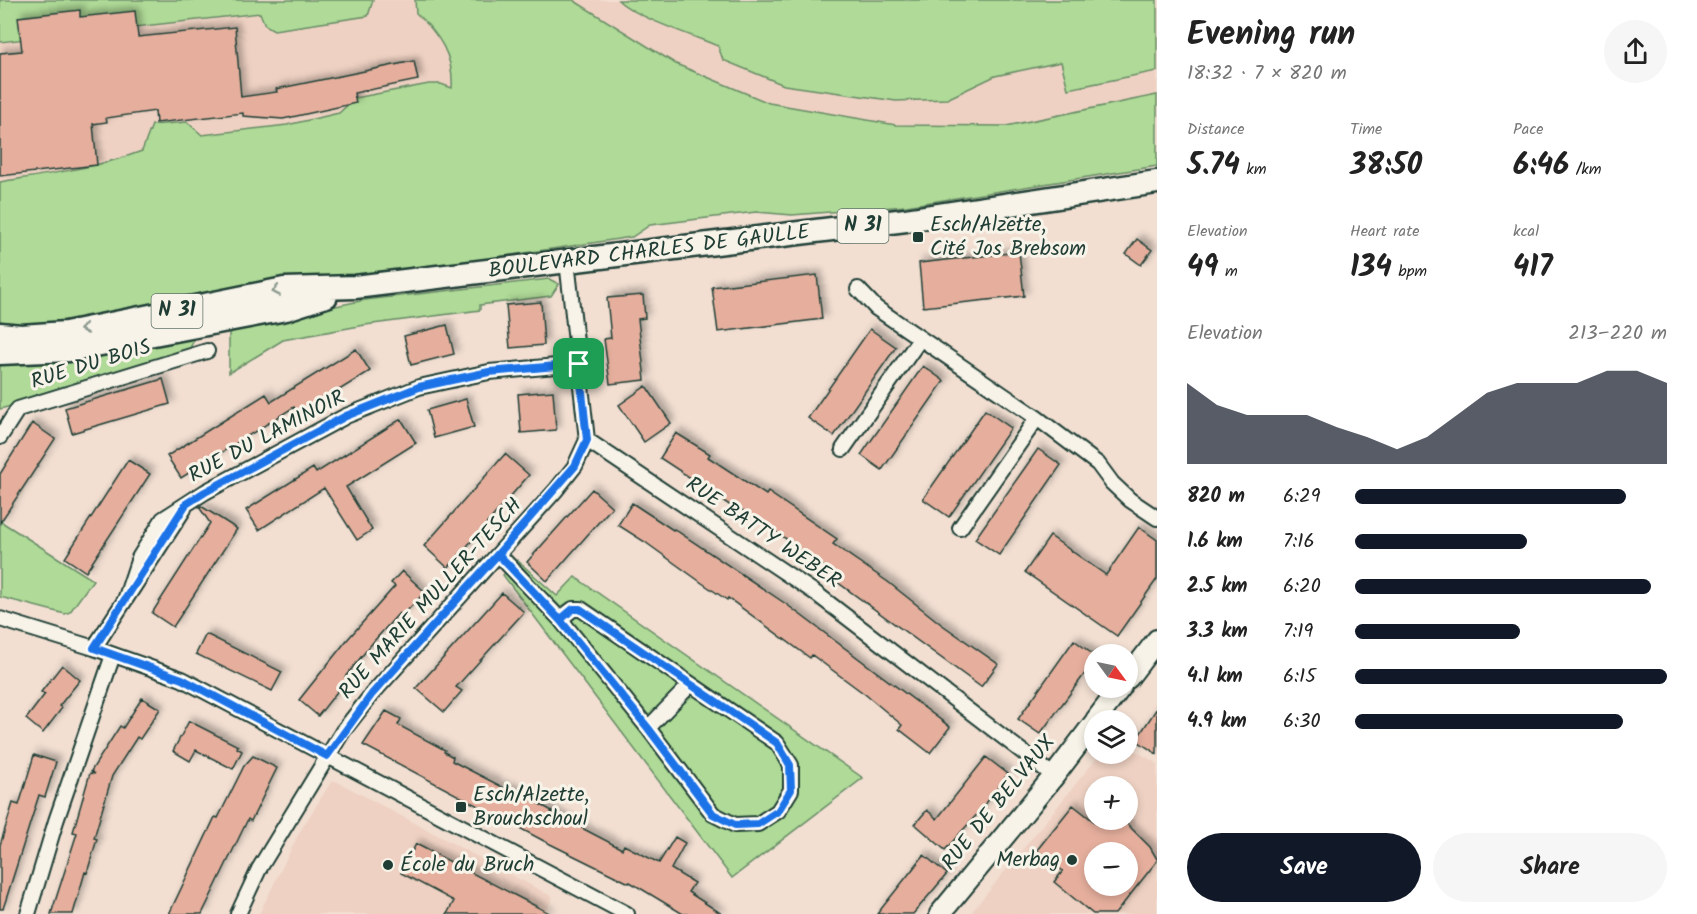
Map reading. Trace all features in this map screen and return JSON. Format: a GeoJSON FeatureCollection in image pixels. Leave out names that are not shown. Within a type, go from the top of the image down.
{"type":"FeatureCollection","features":[{"type":"Feature","properties":{"kind":"main road","name":"BOULEVARD CHARLES DE GAULLE"},"geometry":{"type":"LineString","coordinates":[[0,334],[21,336],[66,333],[284,290],[355,287],[906,220],[1157,182]]}},
{"type":"Feature","properties":{"kind":"main road","name":"BOULEVARD CHARLES DE GAULLE"},"geometry":{"type":"LineString","coordinates":[[0,353],[69,350],[286,309],[355,287]]}},
{"type":"Feature","properties":{"kind":"street"},"geometry":{"type":"LineString","coordinates":[[567,261],[587,440]]}},
{"type":"Feature","properties":{"kind":"street"},"geometry":{"type":"LineString","coordinates":[[858,289],[876,308],[1037,418],[1098,464],[1130,500],[1157,518]]}},
{"type":"Feature","properties":{"kind":"street"},"geometry":{"type":"LineString","coordinates":[[843,449],[920,339]]}},
{"type":"Feature","properties":{"kind":"street","name":"RUE DU BOIS"},"geometry":{"type":"LineString","coordinates":[[0,437],[18,409],[207,351]]}},
{"type":"Feature","properties":{"kind":"street","name":"RUE DU LAMINOIR"},"geometry":{"type":"LineString","coordinates":[[94,648],[186,504],[205,492],[346,416],[419,387],[489,372],[579,364]]}},
{"type":"Feature","properties":{"kind":"street"},"geometry":{"type":"LineString","coordinates":[[960,528],[1037,418]]}},
{"type":"Feature","properties":{"kind":"street","name":"RUE MARIE MULLER-TESCH"},"geometry":{"type":"LineString","coordinates":[[238,914],[260,869],[327,756],[372,694],[575,466],[587,440]]}},
{"type":"Feature","properties":{"kind":"street","name":"RUE BATTY WEBER"},"geometry":{"type":"LineString","coordinates":[[587,440],[814,592],[1054,776]]}},
{"type":"Feature","properties":{"kind":"street"},"geometry":{"type":"LineString","coordinates":[[498,554],[560,620],[648,728],[713,814],[735,825],[758,824],[778,811],[791,790],[790,765],[777,743],[580,609],[573,609],[560,620]]}},
{"type":"Feature","properties":{"kind":"street"},"geometry":{"type":"LineString","coordinates":[[0,620],[94,648],[182,679],[627,914]]}},
{"type":"Feature","properties":{"kind":"street"},"geometry":{"type":"LineString","coordinates":[[1138,665],[1157,640]]}},
{"type":"Feature","properties":{"kind":"street"},"geometry":{"type":"LineString","coordinates":[[28,914],[56,821],[113,655]]}},
{"type":"Feature","properties":{"kind":"street"},"geometry":{"type":"LineString","coordinates":[[648,728],[691,684]]}},
{"type":"Feature","properties":{"kind":"street","name":"RUE DE BELVAUX"},"geometry":{"type":"LineString","coordinates":[[1104,710],[1114,698]]}},
{"type":"Feature","properties":{"kind":"street","name":"RUE DE BELVAUX"},"geometry":{"type":"LineString","coordinates":[[940,914],[1084,737]]}},
{"type":"Feature","properties":{"kind":"shaded area"},"geometry":{"type":"Polygon","coordinates":[[[0,0],[1157,0],[1157,110],[0,264],[0,0]]]}},
{"type":"Feature","properties":{"kind":"shaded area"},"geometry":{"type":"Polygon","coordinates":[[[1138,753],[1157,763],[1157,914],[970,914],[1092,764],[1138,764],[1138,753]]]}},
{"type":"Feature","properties":{"kind":"shaded area","name":"École du Bruch"},"geometry":{"type":"Polygon","coordinates":[[[336,781],[553,897],[544,914],[259,914],[299,833],[331,782],[336,781]]]}},
{"type":"Feature","properties":{"kind":"green space"},"geometry":{"type":"Polygon","coordinates":[[[0,0],[373,0],[368,16],[274,30],[265,25],[260,13],[0,42],[0,0]]]}},
{"type":"Feature","properties":{"kind":"green space"},"geometry":{"type":"Polygon","coordinates":[[[415,0],[573,0],[676,64],[769,103],[896,125],[1006,126],[1157,95],[1157,166],[906,206],[792,215],[756,212],[650,225],[632,237],[284,289],[197,334],[185,358],[0,409],[0,182],[90,166],[142,151],[152,125],[187,122],[202,135],[287,125],[339,113],[355,98],[429,84],[441,84],[452,88],[448,56],[432,29],[416,13],[415,0]]]}},
{"type":"Feature","properties":{"kind":"green space"},"geometry":{"type":"Polygon","coordinates":[[[618,0],[1157,0],[1157,71],[1068,89],[1061,62],[995,76],[947,99],[896,101],[784,85],[723,60],[718,46],[637,13],[618,0]]]}},
{"type":"Feature","properties":{"kind":"green space"},"geometry":{"type":"Polygon","coordinates":[[[549,279],[559,284],[551,296],[480,305],[480,310],[365,325],[283,340],[229,373],[229,328],[365,300],[549,279]]]}},
{"type":"Feature","properties":{"kind":"green space"},"geometry":{"type":"Polygon","coordinates":[[[0,521],[93,580],[70,612],[65,614],[0,597],[0,521]]]}},
{"type":"Feature","properties":{"kind":"green space"},"geometry":{"type":"Polygon","coordinates":[[[517,560],[557,596],[575,577],[863,778],[732,878],[503,575],[517,560]]]}},
{"type":"Feature","properties":{"kind":"building"},"geometry":{"type":"Polygon","coordinates":[[[80,10],[80,17],[135,11],[138,37],[235,27],[241,97],[277,92],[276,89],[414,61],[418,80],[354,93],[356,103],[283,119],[243,116],[243,113],[156,123],[155,111],[106,118],[107,122],[93,124],[97,165],[0,176],[0,53],[22,51],[18,17],[80,10]]]}},
{"type":"Feature","properties":{"kind":"building"},"geometry":{"type":"Polygon","coordinates":[[[1137,239],[1152,250],[1141,265],[1126,254],[1137,239]]]}},
{"type":"Feature","properties":{"kind":"building"},"geometry":{"type":"Polygon","coordinates":[[[1019,252],[1024,296],[923,307],[919,263],[1019,252]]]}},
{"type":"Feature","properties":{"kind":"building"},"geometry":{"type":"Polygon","coordinates":[[[817,275],[822,319],[718,332],[712,287],[817,275]]]}},
{"type":"Feature","properties":{"kind":"building"},"geometry":{"type":"Polygon","coordinates":[[[643,295],[645,318],[638,319],[645,380],[610,384],[604,339],[611,338],[607,298],[643,295]]]}},
{"type":"Feature","properties":{"kind":"building"},"geometry":{"type":"Polygon","coordinates":[[[541,302],[544,345],[510,348],[506,305],[541,302]]]}},
{"type":"Feature","properties":{"kind":"building"},"geometry":{"type":"Polygon","coordinates":[[[447,325],[454,354],[411,365],[404,336],[447,325]]]}},
{"type":"Feature","properties":{"kind":"building"},"geometry":{"type":"Polygon","coordinates":[[[870,329],[896,347],[834,436],[808,418],[870,329]]]}},
{"type":"Feature","properties":{"kind":"building"},"geometry":{"type":"Polygon","coordinates":[[[356,349],[370,371],[299,415],[294,407],[181,478],[167,456],[266,394],[271,402],[356,349]]]}},
{"type":"Feature","properties":{"kind":"building"},"geometry":{"type":"Polygon","coordinates":[[[923,366],[944,381],[882,470],[861,455],[923,366]]]}},
{"type":"Feature","properties":{"kind":"building"},"geometry":{"type":"Polygon","coordinates":[[[163,379],[170,404],[72,433],[65,408],[163,379]]]}},
{"type":"Feature","properties":{"kind":"building"},"geometry":{"type":"Polygon","coordinates":[[[646,386],[671,423],[644,442],[619,405],[646,386]]]}},
{"type":"Feature","properties":{"kind":"building"},"geometry":{"type":"Polygon","coordinates":[[[553,391],[556,430],[521,433],[518,394],[553,391]]]}},
{"type":"Feature","properties":{"kind":"building"},"geometry":{"type":"Polygon","coordinates":[[[466,399],[474,427],[434,438],[427,410],[466,399]]]}},
{"type":"Feature","properties":{"kind":"building"},"geometry":{"type":"Polygon","coordinates":[[[985,410],[1011,428],[949,517],[923,499],[985,410]]]}},
{"type":"Feature","properties":{"kind":"building"},"geometry":{"type":"Polygon","coordinates":[[[401,419],[416,443],[346,487],[372,530],[357,540],[324,488],[259,530],[246,510],[313,468],[316,473],[401,419]]]}},
{"type":"Feature","properties":{"kind":"building"},"geometry":{"type":"Polygon","coordinates":[[[32,423],[55,439],[0,523],[0,474],[32,423]]]}},
{"type":"Feature","properties":{"kind":"building"},"geometry":{"type":"Polygon","coordinates":[[[676,433],[710,454],[708,457],[766,495],[768,492],[837,539],[833,544],[998,664],[981,687],[829,576],[832,572],[790,544],[791,542],[736,506],[734,508],[660,458],[676,433]]]}},
{"type":"Feature","properties":{"kind":"building"},"geometry":{"type":"Polygon","coordinates":[[[1038,449],[1061,465],[999,555],[975,539],[1038,449]]]}},
{"type":"Feature","properties":{"kind":"building"},"geometry":{"type":"Polygon","coordinates":[[[505,454],[529,475],[448,568],[424,546],[505,454]]]}},
{"type":"Feature","properties":{"kind":"building"},"geometry":{"type":"Polygon","coordinates":[[[128,460],[150,474],[86,572],[65,558],[128,460]]]}},
{"type":"Feature","properties":{"kind":"building"},"geometry":{"type":"Polygon","coordinates":[[[592,489],[612,507],[547,581],[527,562],[592,489]]]}},
{"type":"Feature","properties":{"kind":"building"},"geometry":{"type":"Polygon","coordinates":[[[632,503],[786,604],[950,727],[930,753],[899,729],[902,725],[866,695],[812,655],[810,658],[728,598],[727,600],[618,525],[632,503]]]}},
{"type":"Feature","properties":{"kind":"building"},"geometry":{"type":"Polygon","coordinates":[[[201,506],[237,529],[173,627],[152,613],[210,523],[199,507],[201,506]]]}},
{"type":"Feature","properties":{"kind":"building"},"geometry":{"type":"Polygon","coordinates":[[[1139,527],[1157,540],[1157,579],[1117,636],[1025,572],[1050,536],[1106,575],[1139,527]]]}},
{"type":"Feature","properties":{"kind":"building"},"geometry":{"type":"Polygon","coordinates":[[[402,571],[425,592],[402,616],[399,613],[374,641],[318,716],[299,700],[347,640],[395,586],[391,583],[402,571]]]}},
{"type":"Feature","properties":{"kind":"building"},"geometry":{"type":"Polygon","coordinates":[[[502,593],[524,612],[456,687],[462,691],[444,712],[416,688],[502,593]]]}},
{"type":"Feature","properties":{"kind":"building"},"geometry":{"type":"Polygon","coordinates":[[[206,634],[282,672],[272,691],[196,654],[206,634]]]}},
{"type":"Feature","properties":{"kind":"building"},"geometry":{"type":"Polygon","coordinates":[[[1074,640],[1084,648],[1084,675],[1040,734],[1018,719],[1074,640]]]}},
{"type":"Feature","properties":{"kind":"building"},"geometry":{"type":"Polygon","coordinates":[[[62,665],[80,680],[59,706],[62,708],[43,733],[26,719],[45,694],[41,692],[62,665]]]}},
{"type":"Feature","properties":{"kind":"building"},"geometry":{"type":"Polygon","coordinates":[[[142,698],[160,709],[140,739],[137,737],[112,776],[94,838],[97,839],[73,914],[51,914],[77,833],[73,832],[90,773],[95,774],[91,771],[120,726],[123,728],[142,698]]]}},
{"type":"Feature","properties":{"kind":"building"},"geometry":{"type":"Polygon","coordinates":[[[1157,708],[1157,754],[1138,741],[1138,737],[1157,708]]]}},
{"type":"Feature","properties":{"kind":"building"},"geometry":{"type":"Polygon","coordinates":[[[386,711],[401,719],[398,725],[445,750],[444,752],[453,757],[452,761],[508,790],[509,787],[622,849],[624,845],[659,863],[675,837],[685,843],[671,869],[694,883],[688,892],[722,914],[683,914],[630,882],[544,841],[363,745],[386,711]]]}},
{"type":"Feature","properties":{"kind":"building"},"geometry":{"type":"Polygon","coordinates":[[[189,721],[238,746],[237,748],[242,751],[233,769],[196,750],[190,761],[173,751],[189,721]]]}},
{"type":"Feature","properties":{"kind":"building"},"geometry":{"type":"Polygon","coordinates":[[[34,755],[56,762],[45,797],[39,795],[3,909],[0,909],[0,845],[13,803],[19,805],[34,755]]]}},
{"type":"Feature","properties":{"kind":"building"},"geometry":{"type":"Polygon","coordinates":[[[253,756],[277,768],[251,821],[248,819],[202,914],[169,914],[215,817],[218,818],[244,766],[253,756]]]}},
{"type":"Feature","properties":{"kind":"building"},"geometry":{"type":"Polygon","coordinates":[[[986,757],[1008,774],[981,810],[945,850],[915,824],[927,810],[937,819],[986,757]]]}},
{"type":"Feature","properties":{"kind":"building","name":"Merbag"},"geometry":{"type":"Polygon","coordinates":[[[1073,805],[1084,814],[1084,830],[1133,830],[1150,847],[1157,859],[1138,885],[1138,842],[1084,842],[1084,896],[1129,896],[1115,914],[1093,914],[1054,882],[1063,871],[1037,850],[1073,805]]]}},
{"type":"Feature","properties":{"kind":"building"},"geometry":{"type":"Polygon","coordinates":[[[416,844],[551,914],[447,914],[454,901],[401,873],[416,844]]]}},
{"type":"Feature","properties":{"kind":"building"},"geometry":{"type":"Polygon","coordinates":[[[924,855],[947,874],[913,914],[877,914],[924,855]]]}},
{"type":"Feature","properties":{"kind":"place","name":"Esch/Alzette, Cité Jos Brebsom"},"geometry":{"type":"Point","coordinates":[918,237]}},
{"type":"Feature","properties":{"kind":"place","name":"Esch/Alzette, Brouchschoul"},"geometry":{"type":"Point","coordinates":[461,807]}},
{"type":"Feature","properties":{"kind":"place","name":"Merbag"},"geometry":{"type":"Point","coordinates":[1072,860]}},
{"type":"Feature","properties":{"kind":"place","name":"École du Bruch"},"geometry":{"type":"Point","coordinates":[388,865]}},
{"type":"Feature","properties":{"kind":"route"},"geometry":{"type":"LineString","coordinates":[[579,364],[489,372],[419,387],[346,416],[205,492],[186,504],[94,648],[182,679],[327,756],[372,694],[498,554],[512,570],[560,620],[573,609],[580,609],[777,743],[790,765],[791,790],[778,811],[758,824],[735,825],[713,814],[648,728],[560,620],[498,554],[575,466],[587,440],[579,364]]}}]}
